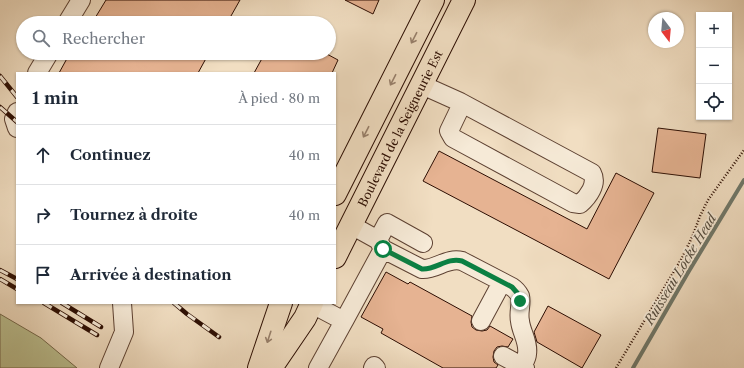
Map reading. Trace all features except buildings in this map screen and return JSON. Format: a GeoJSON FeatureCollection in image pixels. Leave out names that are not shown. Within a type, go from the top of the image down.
{"type":"FeatureCollection","features":[{"type":"Feature","properties":{"kind":"main road","name":"Boulevard de la Seigneurie Est"},"geometry":{"type":"LineString","coordinates":[[336,252],[343,221],[430,80],[449,29],[464,0]]}},
{"type":"Feature","properties":{"kind":"main road"},"geometry":{"type":"LineString","coordinates":[[336,192],[429,8],[449,29]]}},
{"type":"Feature","properties":{"kind":"main road"},"geometry":{"type":"LineString","coordinates":[[403,59],[430,80]]}},
{"type":"Feature","properties":{"kind":"main road"},"geometry":{"type":"LineString","coordinates":[[259,368],[281,304]]}},
{"type":"Feature","properties":{"kind":"main road"},"geometry":{"type":"LineString","coordinates":[[271,368],[305,318],[312,304]]}},
{"type":"Feature","properties":{"kind":"lane"},"geometry":{"type":"LineString","coordinates":[[71,16],[81,0]]}},
{"type":"Feature","properties":{"kind":"lane"},"geometry":{"type":"LineString","coordinates":[[38,72],[45,60]]}},
{"type":"Feature","properties":{"kind":"lane"},"geometry":{"type":"LineString","coordinates":[[430,80],[460,102],[592,173],[595,178],[594,183],[586,199],[580,204],[573,204],[453,138],[449,131],[461,106],[460,102]]}},
{"type":"Feature","properties":{"kind":"lane"},"geometry":{"type":"LineString","coordinates":[[16,114],[14,119],[16,125]]}},
{"type":"Feature","properties":{"kind":"lane"},"geometry":{"type":"LineString","coordinates":[[343,221],[380,245],[422,269],[429,269],[446,262],[458,260],[512,287],[519,295],[521,307],[520,322],[526,340],[528,353],[522,367],[503,356]]}},
{"type":"Feature","properties":{"kind":"lane"},"geometry":{"type":"LineString","coordinates":[[318,368],[344,320],[380,245],[387,223],[424,243]]}},
{"type":"Feature","properties":{"kind":"lane"},"geometry":{"type":"LineString","coordinates":[[481,321],[502,282]]}},
{"type":"Feature","properties":{"kind":"lane"},"geometry":{"type":"LineString","coordinates":[[109,368],[124,332],[122,304]]}},
{"type":"Feature","properties":{"kind":"lane"},"geometry":{"type":"LineString","coordinates":[[314,304],[344,320]]}},
{"type":"Feature","properties":{"kind":"lane"},"geometry":{"type":"LineString","coordinates":[[373,368],[374,366],[376,368]]}},
{"type":"Feature","properties":{"kind":"path"},"geometry":{"type":"LineString","coordinates":[[616,368],[682,258],[708,200],[744,150]]}},
{"type":"Feature","properties":{"kind":"green space"},"geometry":{"type":"Polygon","coordinates":[[[0,314],[41,338],[77,368],[0,368],[0,314]]]}},
{"type":"Feature","properties":{"kind":"waterway","name":"Ruisseau Locke Head"},"geometry":{"type":"LineString","coordinates":[[633,368],[744,180]]}},
{"type":"Feature","properties":{"kind":"railway"},"geometry":{"type":"LineString","coordinates":[[0,76],[16,96]]}},
{"type":"Feature","properties":{"kind":"railway"},"geometry":{"type":"LineString","coordinates":[[0,107],[16,121]]}},
{"type":"Feature","properties":{"kind":"railway"},"geometry":{"type":"LineString","coordinates":[[0,270],[16,278]]}},
{"type":"Feature","properties":{"kind":"railway"},"geometry":{"type":"LineString","coordinates":[[0,279],[16,288]]}},
{"type":"Feature","properties":{"kind":"railway"},"geometry":{"type":"LineString","coordinates":[[46,304],[97,335]]}},
{"type":"Feature","properties":{"kind":"railway"},"geometry":{"type":"LineString","coordinates":[[64,304],[101,327]]}},
{"type":"Feature","properties":{"kind":"railway"},"geometry":{"type":"LineString","coordinates":[[175,304],[219,337]]}},
{"type":"Feature","properties":{"kind":"route"},"geometry":{"type":"LineString","coordinates":[[383,249],[418,268],[426,270],[453,260],[462,261],[512,287],[519,295],[520,301]]}}]}
